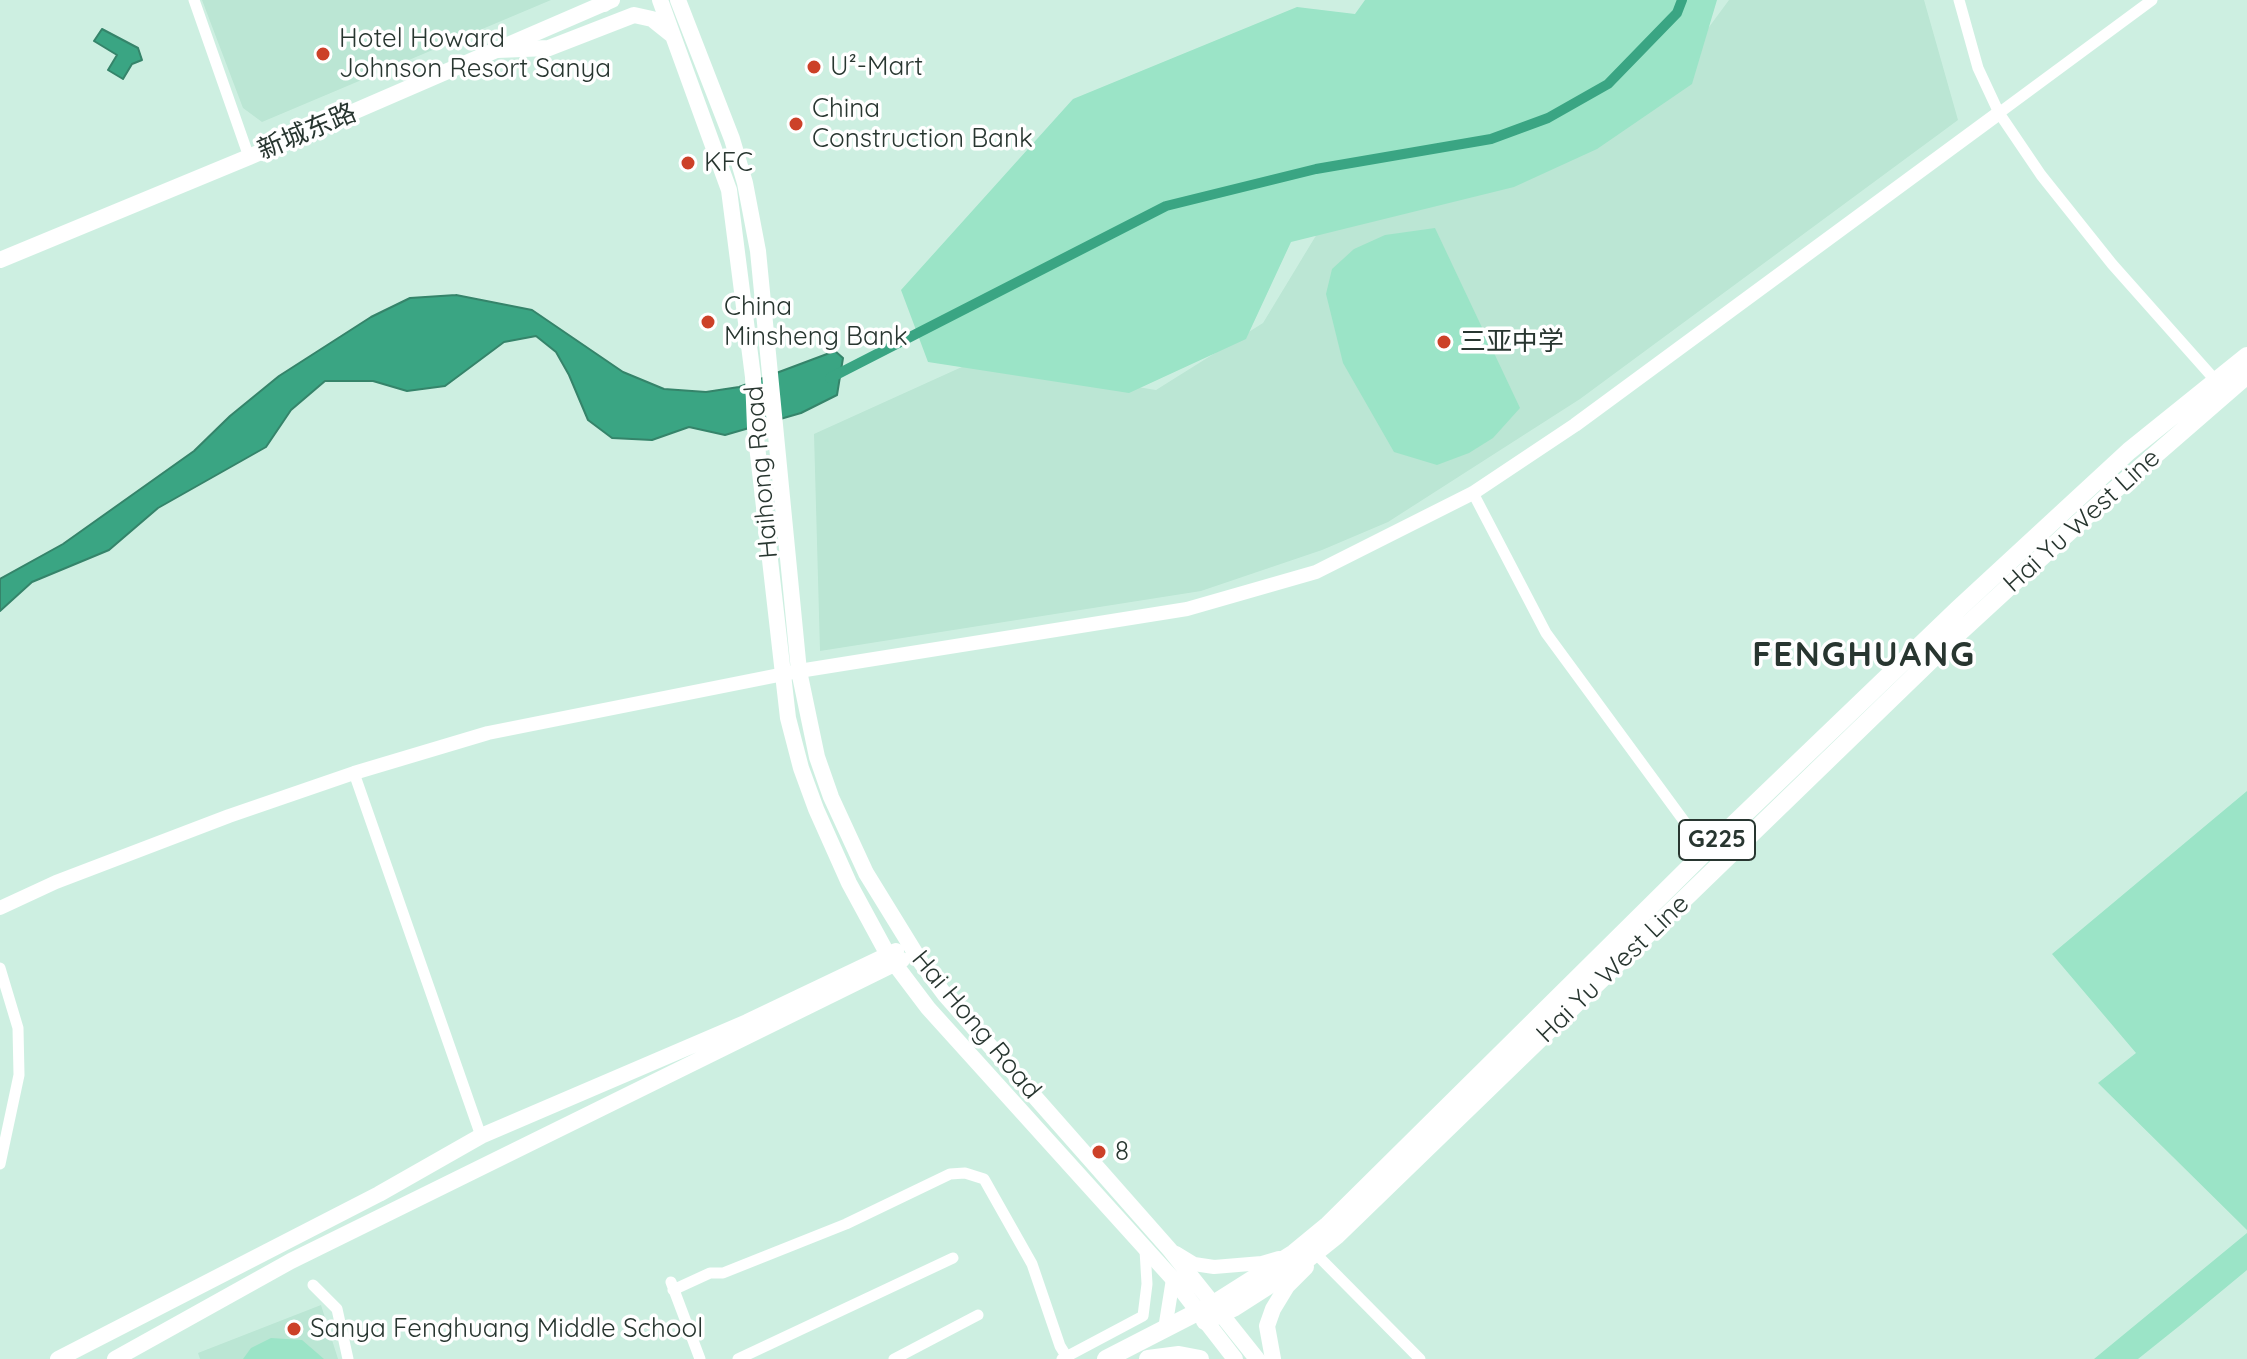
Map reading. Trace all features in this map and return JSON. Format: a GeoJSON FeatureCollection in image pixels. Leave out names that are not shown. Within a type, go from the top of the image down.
{"type":"FeatureCollection","features":[{"type":"Feature","properties":{"kind":"highway","name":"Hai Yu West Line"},"geometry":{"type":"LineString","coordinates":[[1206,1313],[1294,1253],[1382,1174],[1706,851],[1958,609],[2117,462],[2247,356]]}},
{"type":"Feature","properties":{"kind":"highway","name":"Hai Yu West Line"},"geometry":{"type":"LineString","coordinates":[[1127,1359],[1206,1313],[1296,1268],[1336,1236],[1962,630],[2109,495],[2247,375]]}},
{"type":"Feature","properties":{"kind":"highway","name":"G225"},"geometry":{"type":"LineString","coordinates":[[1106,1359],[1165,1329],[1206,1313]]}},
{"type":"Feature","properties":{"kind":"highway"},"geometry":{"type":"LineString","coordinates":[[1148,1359],[1179,1355],[1200,1359]]}},
{"type":"Feature","properties":{"kind":"main road","name":"Haihong Road"},"geometry":{"type":"LineString","coordinates":[[660,0],[729,190],[761,376],[774,422],[791,674]]}},
{"type":"Feature","properties":{"kind":"main road","name":"Haihong Road"},"geometry":{"type":"LineString","coordinates":[[678,0],[732,139],[745,183],[758,251],[761,376],[755,428],[791,674]]}},
{"type":"Feature","properties":{"kind":"main road"},"geometry":{"type":"LineString","coordinates":[[688,0],[688,25]]}},
{"type":"Feature","properties":{"kind":"main road","name":"新城东路"},"geometry":{"type":"LineString","coordinates":[[0,260],[249,157],[608,1]]}},
{"type":"Feature","properties":{"kind":"main road"},"geometry":{"type":"LineString","coordinates":[[497,50],[549,48],[634,15],[652,19],[674,36]]}},
{"type":"Feature","properties":{"kind":"main road","name":"Hai Hong Road"},"geometry":{"type":"LineString","coordinates":[[791,674],[831,797],[866,873],[910,948],[945,995],[1170,1250],[1206,1313]]}},
{"type":"Feature","properties":{"kind":"main road","name":"Hai Hong Road"},"geometry":{"type":"LineString","coordinates":[[791,674],[791,733],[816,809],[849,883],[892,960],[928,1008],[1145,1250],[1206,1313]]}},
{"type":"Feature","properties":{"kind":"main road"},"geometry":{"type":"LineString","coordinates":[[115,1359],[291,1261],[892,960],[910,948]]}},
{"type":"Feature","properties":{"kind":"main road"},"geometry":{"type":"LineString","coordinates":[[58,1359],[379,1194],[481,1136],[892,960]]}},
{"type":"Feature","properties":{"kind":"main road"},"geometry":{"type":"LineString","coordinates":[[1273,1359],[1267,1326],[1273,1309],[1287,1286],[1336,1236]]}},
{"type":"Feature","properties":{"kind":"main road"},"geometry":{"type":"LineString","coordinates":[[1206,1313],[1235,1359]]}},
{"type":"Feature","properties":{"kind":"main road"},"geometry":{"type":"LineString","coordinates":[[1206,1313],[1257,1359]]}},
{"type":"Feature","properties":{"kind":"street"},"geometry":{"type":"LineString","coordinates":[[194,0],[249,157]]}},
{"type":"Feature","properties":{"kind":"street"},"geometry":{"type":"LineString","coordinates":[[1959,0],[1978,68],[1999,113],[2041,175],[2112,264],[2216,381]]}},
{"type":"Feature","properties":{"kind":"street"},"geometry":{"type":"LineString","coordinates":[[0,908],[56,882],[229,816],[354,773],[488,733],[791,674],[1187,609],[1316,572],[1473,493],[1587,416],[2152,0]]}},
{"type":"Feature","properties":{"kind":"street"},"geometry":{"type":"LineString","coordinates":[[1473,493],[1546,633],[1706,851]]}},
{"type":"Feature","properties":{"kind":"street"},"geometry":{"type":"LineString","coordinates":[[354,773],[481,1136]]}},
{"type":"Feature","properties":{"kind":"street"},"geometry":{"type":"LineString","coordinates":[[0,968],[18,1028],[19,1075],[0,1164]]}},
{"type":"Feature","properties":{"kind":"street"},"geometry":{"type":"LineString","coordinates":[[700,1359],[672,1286],[710,1273],[723,1273],[846,1224],[950,1174],[965,1173],[984,1179],[1032,1264],[1065,1358],[1143,1316],[1147,1284],[1145,1250]]}},
{"type":"Feature","properties":{"kind":"street"},"geometry":{"type":"LineString","coordinates":[[1170,1250],[1194,1264],[1214,1267],[1262,1263],[1294,1253]]}},
{"type":"Feature","properties":{"kind":"street"},"geometry":{"type":"LineString","coordinates":[[1317,1255],[1420,1359]]}},
{"type":"Feature","properties":{"kind":"street"},"geometry":{"type":"LineString","coordinates":[[738,1359],[953,1258]]}},
{"type":"Feature","properties":{"kind":"street"},"geometry":{"type":"LineString","coordinates":[[1165,1329],[1173,1279]]}},
{"type":"Feature","properties":{"kind":"street"},"geometry":{"type":"LineString","coordinates":[[313,1285],[337,1309],[348,1359]]}},
{"type":"Feature","properties":{"kind":"street"},"geometry":{"type":"LineString","coordinates":[[894,1359],[978,1315]]}},
{"type":"Feature","properties":{"kind":"shaded area","name":"Hotel Howard Johnson Resort Sanya"},"geometry":{"type":"Polygon","coordinates":[[[202,0],[551,0],[262,122],[243,108],[202,0]]]}},
{"type":"Feature","properties":{"kind":"shaded area"},"geometry":{"type":"Polygon","coordinates":[[[1365,0],[1717,0],[1692,84],[1597,149],[1514,187],[1291,242],[1246,339],[1129,393],[928,362],[901,290],[1073,99],[1297,7],[1355,14],[1365,0]]]}},
{"type":"Feature","properties":{"kind":"shaded area","name":"三亚中学"},"geometry":{"type":"Polygon","coordinates":[[[1729,0],[1924,0],[1958,120],[1580,399],[1388,522],[1322,550],[1201,591],[820,651],[814,434],[975,361],[1156,390],[1263,323],[1326,219],[1678,69],[1729,0]]]}},
{"type":"Feature","properties":{"kind":"shaded area"},"geometry":{"type":"Polygon","coordinates":[[[102,29],[138,48],[142,60],[132,64],[123,79],[108,70],[117,55],[94,41],[102,29]]]}},
{"type":"Feature","properties":{"kind":"shaded area"},"geometry":{"type":"Polygon","coordinates":[[[1435,228],[1520,408],[1493,438],[1469,453],[1437,465],[1394,452],[1343,363],[1326,294],[1332,269],[1354,249],[1385,235],[1435,228]]]}},
{"type":"Feature","properties":{"kind":"shaded area"},"geometry":{"type":"Polygon","coordinates":[[[456,295],[532,310],[623,372],[664,389],[706,392],[739,387],[835,351],[843,358],[837,395],[801,413],[725,435],[689,427],[652,440],[612,438],[588,420],[556,352],[536,336],[504,342],[445,386],[407,391],[373,381],[325,381],[291,410],[266,447],[158,508],[109,550],[32,582],[0,611],[0,579],[63,544],[194,451],[230,416],[279,376],[371,317],[410,298],[456,295]]]}},
{"type":"Feature","properties":{"kind":"shaded area"},"geometry":{"type":"Polygon","coordinates":[[[2247,791],[2247,1230],[2098,1083],[2136,1053],[2052,954],[2247,791]]]}},
{"type":"Feature","properties":{"kind":"shaded area"},"geometry":{"type":"Polygon","coordinates":[[[2247,1233],[2247,1270],[2183,1323],[2138,1359],[2094,1359],[2247,1233]]]}},
{"type":"Feature","properties":{"kind":"shaded area","name":"Sanya Fenghuang Middle School"},"geometry":{"type":"Polygon","coordinates":[[[321,1305],[338,1359],[200,1359],[198,1353],[321,1305]]]}},
{"type":"Feature","properties":{"kind":"shaded area"},"geometry":{"type":"Polygon","coordinates":[[[271,1338],[302,1340],[324,1359],[243,1359],[251,1348],[271,1338]]]}},
{"type":"Feature","properties":{"kind":"waterway"},"geometry":{"type":"LineString","coordinates":[[830,378],[1166,206],[1316,169],[1491,139],[1548,118],[1608,84],[1677,13],[1682,0]]}},
{"type":"Feature","properties":{"kind":"place","name":"Hotel Howard Johnson Resort Sanya"},"geometry":{"type":"Point","coordinates":[323,54]}},
{"type":"Feature","properties":{"kind":"place","name":"U²-Mart"},"geometry":{"type":"Point","coordinates":[814,67]}},
{"type":"Feature","properties":{"kind":"place","name":"China Construction Bank"},"geometry":{"type":"Point","coordinates":[796,124]}},
{"type":"Feature","properties":{"kind":"place","name":"KFC"},"geometry":{"type":"Point","coordinates":[688,163]}},
{"type":"Feature","properties":{"kind":"place","name":"China Minsheng Bank"},"geometry":{"type":"Point","coordinates":[708,322]}},
{"type":"Feature","properties":{"kind":"place","name":"三亚中学"},"geometry":{"type":"Point","coordinates":[1444,342]}},
{"type":"Feature","properties":{"kind":"place","name":"8"},"geometry":{"type":"Point","coordinates":[1099,1152]}},
{"type":"Feature","properties":{"kind":"place","name":"Sanya Fenghuang Middle School"},"geometry":{"type":"Point","coordinates":[294,1329]}},
{"type":"Feature","properties":{"kind":"district","name":"FENGHUANG"},"geometry":{"type":"Point","coordinates":[1864,656]}}]}
